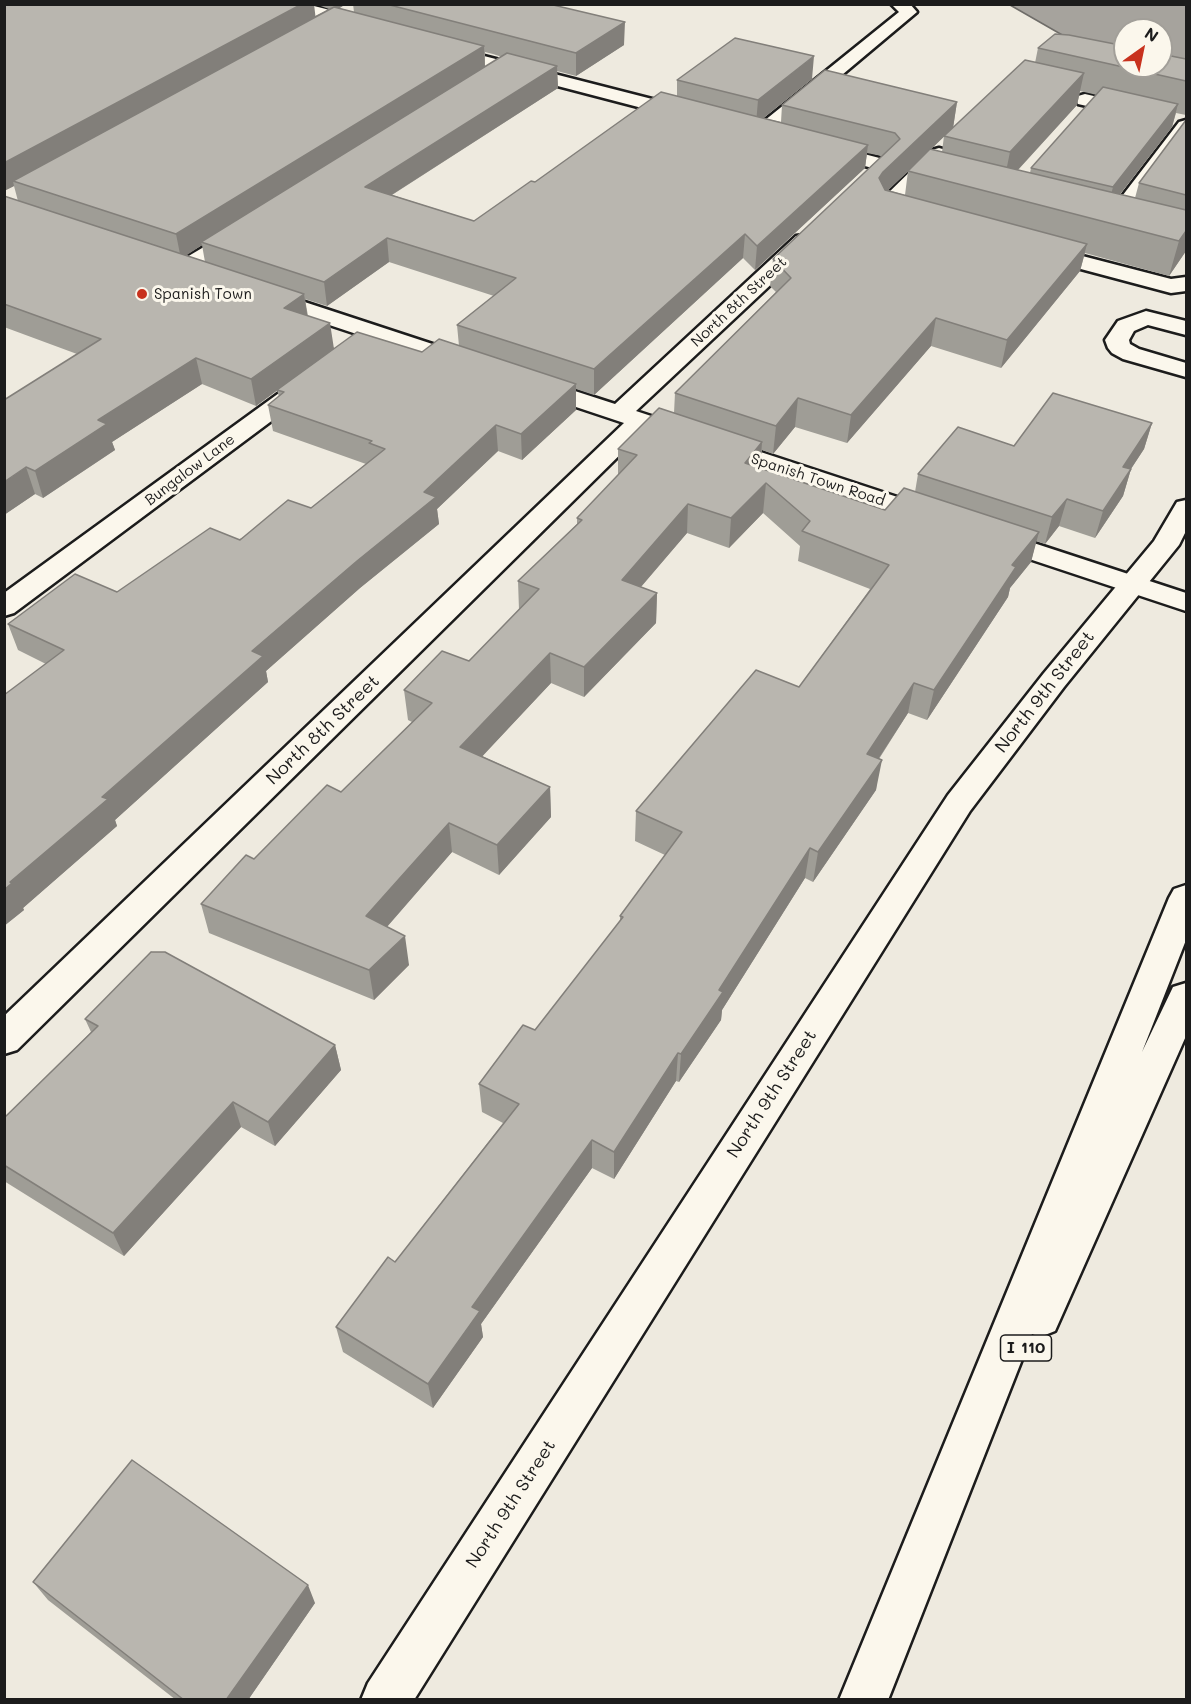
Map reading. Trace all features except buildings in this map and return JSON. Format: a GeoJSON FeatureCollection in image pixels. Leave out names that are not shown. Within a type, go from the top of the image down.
{"type":"FeatureCollection","features":[{"type":"Feature","properties":{"kind":"main road"},"geometry":{"type":"LineString","coordinates":[[283,4],[320,13],[327,24]]}},
{"type":"Feature","properties":{"kind":"main road"},"geometry":{"type":"LineString","coordinates":[[761,133],[909,12],[899,4]]}},
{"type":"Feature","properties":{"kind":"main road"},"geometry":{"type":"LineString","coordinates":[[327,24],[355,10]]}},
{"type":"Feature","properties":{"kind":"main road"},"geometry":{"type":"LineString","coordinates":[[327,24],[349,26],[382,35]]}},
{"type":"Feature","properties":{"kind":"main road"},"geometry":{"type":"LineString","coordinates":[[427,46],[705,119]]}},
{"type":"Feature","properties":{"kind":"main road"},"geometry":{"type":"LineString","coordinates":[[485,80],[505,67]]}},
{"type":"Feature","properties":{"kind":"main road"},"geometry":{"type":"LineString","coordinates":[[1078,119],[1080,99],[1186,124],[1121,224],[1090,216]]}},
{"type":"Feature","properties":{"kind":"main road"},"geometry":{"type":"LineString","coordinates":[[739,128],[783,139]]}},
{"type":"Feature","properties":{"kind":"main road"},"geometry":{"type":"LineString","coordinates":[[934,223],[889,210],[888,204],[953,141]]}},
{"type":"Feature","properties":{"kind":"main road"},"geometry":{"type":"LineString","coordinates":[[806,145],[884,165],[867,182]]}},
{"type":"Feature","properties":{"kind":"main road"},"geometry":{"type":"LineString","coordinates":[[919,173],[942,179]]}},
{"type":"Feature","properties":{"kind":"main road"},"geometry":{"type":"LineString","coordinates":[[184,269],[264,219]]}},
{"type":"Feature","properties":{"kind":"main road","name":"North 8th Street"},"geometry":{"type":"LineString","coordinates":[[4,1039],[823,223]]}},
{"type":"Feature","properties":{"kind":"main road"},"geometry":{"type":"LineString","coordinates":[[1024,247],[1179,285]]}},
{"type":"Feature","properties":{"kind":"main road"},"geometry":{"type":"LineString","coordinates":[[1179,285],[1146,318],[1126,326],[1116,340],[1120,348],[1131,354],[1186,370]]}},
{"type":"Feature","properties":{"kind":"main road","name":"Spanish Town Road"},"geometry":{"type":"LineString","coordinates":[[240,288],[1186,602]]}},
{"type":"Feature","properties":{"kind":"main road"},"geometry":{"type":"LineString","coordinates":[[1146,318],[1186,328]]}},
{"type":"Feature","properties":{"kind":"main road"},"geometry":{"type":"LineString","coordinates":[[348,353],[376,332]]}},
{"type":"Feature","properties":{"kind":"main road","name":"Bungalow Lane"},"geometry":{"type":"LineString","coordinates":[[8,600],[320,374]]}},
{"type":"Feature","properties":{"kind":"main road","name":"North 9th Street"},"geometry":{"type":"LineString","coordinates":[[386,1700],[959,803],[1165,545],[1186,508]]}},
{"type":"Feature","properties":{"kind":"main road"},"geometry":{"type":"LineString","coordinates":[[864,1700],[1186,898]]}},
{"type":"Feature","properties":{"kind":"main road","name":"I 110"},"geometry":{"type":"LineString","coordinates":[[864,1700],[1186,997]]}},
{"type":"Feature","properties":{"kind":"shaded area"},"geometry":{"type":"Polygon","coordinates":[[[1010,5],[1186,5],[1186,62],[1173,59],[1173,18],[1113,18],[1113,46],[1064,36],[1010,5]]]}},
{"type":"Feature","properties":{"kind":"place","name":"Spanish Town"},"geometry":{"type":"Point","coordinates":[142,294]}}]}
